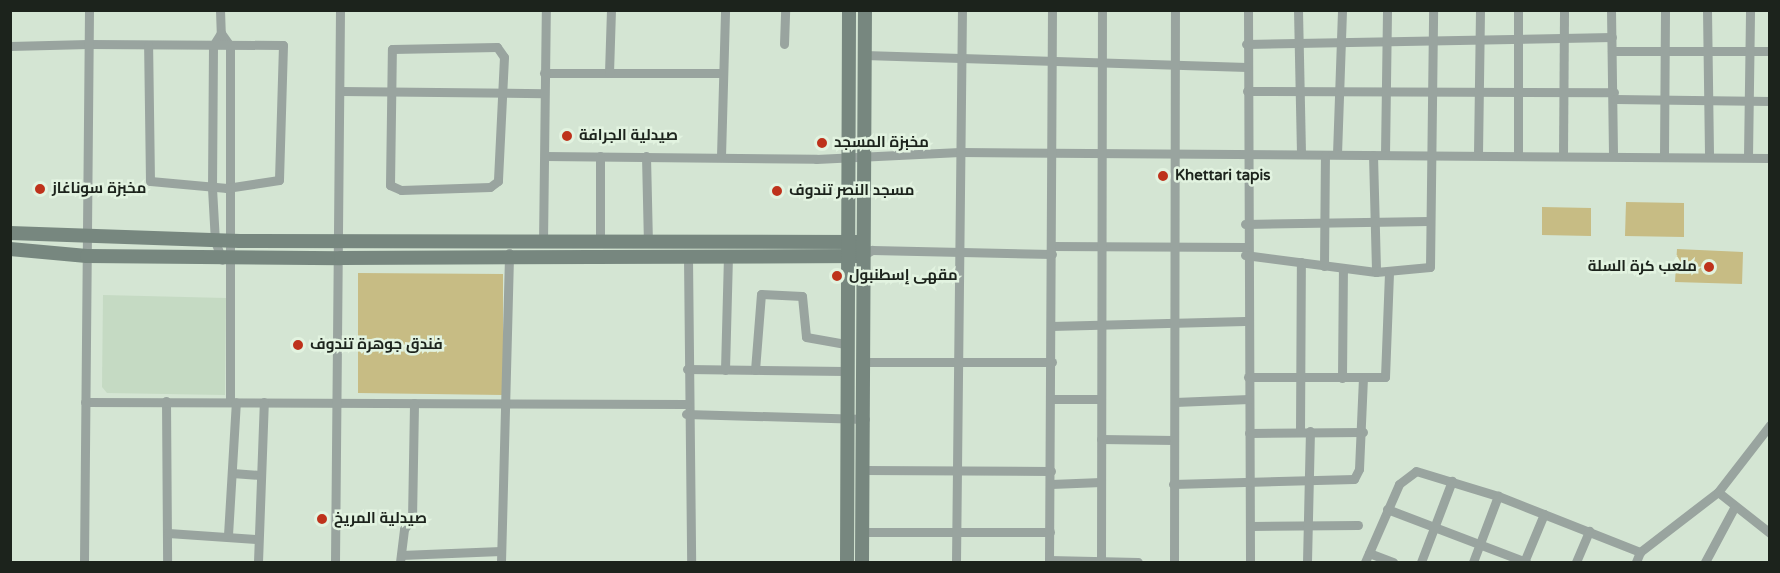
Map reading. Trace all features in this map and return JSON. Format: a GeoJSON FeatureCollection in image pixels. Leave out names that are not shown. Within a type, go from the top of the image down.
{"type":"FeatureCollection","features":[{"type":"Feature","properties":{"kind":"street"},"geometry":{"type":"LineString","coordinates":[[84,562],[89,10]]}},
{"type":"Feature","properties":{"kind":"street"},"geometry":{"type":"LineString","coordinates":[[220,10],[221,33],[230,46],[227,188],[221,241]]}},
{"type":"Feature","properties":{"kind":"street"},"geometry":{"type":"LineString","coordinates":[[335,562],[341,258],[340,10]]}},
{"type":"Feature","properties":{"kind":"street"},"geometry":{"type":"LineString","coordinates":[[543,243],[546,10]]}},
{"type":"Feature","properties":{"kind":"street"},"geometry":{"type":"LineString","coordinates":[[609,73],[610,10]]}},
{"type":"Feature","properties":{"kind":"street"},"geometry":{"type":"LineString","coordinates":[[721,156],[725,10]]}},
{"type":"Feature","properties":{"kind":"street"},"geometry":{"type":"LineString","coordinates":[[784,44],[785,10]]}},
{"type":"Feature","properties":{"kind":"street"},"geometry":{"type":"LineString","coordinates":[[847,562],[844,257],[849,10]]}},
{"type":"Feature","properties":{"kind":"street"},"geometry":{"type":"LineString","coordinates":[[862,562],[865,419],[864,10]]}},
{"type":"Feature","properties":{"kind":"street"},"geometry":{"type":"LineString","coordinates":[[956,562],[958,471],[956,364],[963,61],[962,10]]}},
{"type":"Feature","properties":{"kind":"street"},"geometry":{"type":"LineString","coordinates":[[1052,10],[1052,399],[1049,561],[1138,562]]}},
{"type":"Feature","properties":{"kind":"street"},"geometry":{"type":"LineString","coordinates":[[1101,562],[1102,10]]}},
{"type":"Feature","properties":{"kind":"street"},"geometry":{"type":"LineString","coordinates":[[1174,562],[1175,10]]}},
{"type":"Feature","properties":{"kind":"street"},"geometry":{"type":"LineString","coordinates":[[1248,10],[1245,321],[1252,484],[1251,562]]}},
{"type":"Feature","properties":{"kind":"street"},"geometry":{"type":"LineString","coordinates":[[1298,10],[1301,154]]}},
{"type":"Feature","properties":{"kind":"street"},"geometry":{"type":"LineString","coordinates":[[1337,154],[1341,91],[1342,10]]}},
{"type":"Feature","properties":{"kind":"street"},"geometry":{"type":"LineString","coordinates":[[1385,155],[1387,10]]}},
{"type":"Feature","properties":{"kind":"street"},"geometry":{"type":"LineString","coordinates":[[15,233],[86,238],[221,241],[543,243],[845,241],[865,249],[959,252],[1052,250],[1101,245],[1173,246],[1245,251],[1343,270],[1389,272],[1430,267],[1429,155],[1433,10]]}},
{"type":"Feature","properties":{"kind":"street"},"geometry":{"type":"LineString","coordinates":[[1478,154],[1480,10]]}},
{"type":"Feature","properties":{"kind":"street"},"geometry":{"type":"LineString","coordinates":[[1518,10],[1518,155]]}},
{"type":"Feature","properties":{"kind":"street"},"geometry":{"type":"LineString","coordinates":[[1563,156],[1564,10]]}},
{"type":"Feature","properties":{"kind":"street"},"geometry":{"type":"LineString","coordinates":[[1611,10],[1615,95],[1613,156]]}},
{"type":"Feature","properties":{"kind":"street"},"geometry":{"type":"LineString","coordinates":[[1664,156],[1665,10]]}},
{"type":"Feature","properties":{"kind":"street"},"geometry":{"type":"LineString","coordinates":[[1707,10],[1709,157]]}},
{"type":"Feature","properties":{"kind":"street"},"geometry":{"type":"LineString","coordinates":[[1748,157],[1750,10]]}},
{"type":"Feature","properties":{"kind":"street"},"geometry":{"type":"LineString","coordinates":[[221,33],[213,46],[212,188],[224,259],[233,402],[228,535]]}},
{"type":"Feature","properties":{"kind":"street"},"geometry":{"type":"LineString","coordinates":[[1246,44],[1387,39],[1480,41],[1612,37]]}},
{"type":"Feature","properties":{"kind":"street"},"geometry":{"type":"LineString","coordinates":[[10,46],[88,44],[285,47],[282,171],[276,182],[212,188],[148,179],[148,45]]}},
{"type":"Feature","properties":{"kind":"street"},"geometry":{"type":"LineString","coordinates":[[497,47],[504,57],[502,93],[500,177],[495,185],[400,190],[390,185],[388,92],[392,49],[497,47]]}},
{"type":"Feature","properties":{"kind":"street"},"geometry":{"type":"LineString","coordinates":[[1612,51],[1665,48],[1770,51]]}},
{"type":"Feature","properties":{"kind":"street"},"geometry":{"type":"LineString","coordinates":[[864,55],[963,61],[1052,60],[1247,67]]}},
{"type":"Feature","properties":{"kind":"street"},"geometry":{"type":"LineString","coordinates":[[544,73],[722,73]]}},
{"type":"Feature","properties":{"kind":"street"},"geometry":{"type":"LineString","coordinates":[[341,91],[544,93]]}},
{"type":"Feature","properties":{"kind":"street"},"geometry":{"type":"LineString","coordinates":[[1247,91],[1519,92],[1615,95],[1664,101],[1770,101]]}},
{"type":"Feature","properties":{"kind":"street"},"geometry":{"type":"LineString","coordinates":[[545,156],[846,156],[1051,152],[1770,158]]}},
{"type":"Feature","properties":{"kind":"street"},"geometry":{"type":"LineString","coordinates":[[1324,266],[1325,155]]}},
{"type":"Feature","properties":{"kind":"street"},"geometry":{"type":"LineString","coordinates":[[1373,155],[1376,272]]}},
{"type":"Feature","properties":{"kind":"street"},"geometry":{"type":"LineString","coordinates":[[600,156],[600,242]]}},
{"type":"Feature","properties":{"kind":"street"},"geometry":{"type":"LineString","coordinates":[[646,156],[648,242]]}},
{"type":"Feature","properties":{"kind":"street"},"geometry":{"type":"LineString","coordinates":[[1245,224],[1429,221]]}},
{"type":"Feature","properties":{"kind":"street"},"geometry":{"type":"LineString","coordinates":[[501,562],[508,242]]}},
{"type":"Feature","properties":{"kind":"street"},"geometry":{"type":"LineString","coordinates":[[709,242],[709,257]]}},
{"type":"Feature","properties":{"kind":"street"},"geometry":{"type":"LineString","coordinates":[[14,249],[87,256],[509,260],[844,257],[865,249]]}},
{"type":"Feature","properties":{"kind":"street"},"geometry":{"type":"LineString","coordinates":[[688,258],[686,409],[691,562]]}},
{"type":"Feature","properties":{"kind":"street"},"geometry":{"type":"LineString","coordinates":[[725,370],[728,258]]}},
{"type":"Feature","properties":{"kind":"street"},"geometry":{"type":"LineString","coordinates":[[1300,432],[1301,262]]}},
{"type":"Feature","properties":{"kind":"street"},"geometry":{"type":"LineString","coordinates":[[1342,378],[1343,270]]}},
{"type":"Feature","properties":{"kind":"street"},"geometry":{"type":"LineString","coordinates":[[1248,377],[1363,378],[1387,373],[1389,272]]}},
{"type":"Feature","properties":{"kind":"street"},"geometry":{"type":"LineString","coordinates":[[755,370],[761,294],[802,296],[806,337],[845,344]]}},
{"type":"Feature","properties":{"kind":"street"},"geometry":{"type":"LineString","coordinates":[[1051,326],[1176,325],[1245,321]]}},
{"type":"Feature","properties":{"kind":"street"},"geometry":{"type":"LineString","coordinates":[[865,362],[956,364],[1052,362]]}},
{"type":"Feature","properties":{"kind":"street"},"geometry":{"type":"LineString","coordinates":[[687,369],[846,371]]}},
{"type":"Feature","properties":{"kind":"street"},"geometry":{"type":"LineString","coordinates":[[1173,484],[1252,484],[1354,479],[1362,432],[1363,378]]}},
{"type":"Feature","properties":{"kind":"street"},"geometry":{"type":"LineString","coordinates":[[1052,399],[1101,399]]}},
{"type":"Feature","properties":{"kind":"street"},"geometry":{"type":"LineString","coordinates":[[1175,402],[1248,399]]}},
{"type":"Feature","properties":{"kind":"street"},"geometry":{"type":"LineString","coordinates":[[166,401],[167,562]]}},
{"type":"Feature","properties":{"kind":"street"},"geometry":{"type":"LineString","coordinates":[[85,402],[414,403],[686,409],[865,419]]}},
{"type":"Feature","properties":{"kind":"street"},"geometry":{"type":"LineString","coordinates":[[258,562],[256,539],[264,402]]}},
{"type":"Feature","properties":{"kind":"street"},"geometry":{"type":"LineString","coordinates":[[414,403],[412,519],[400,559],[501,550]]}},
{"type":"Feature","properties":{"kind":"street"},"geometry":{"type":"LineString","coordinates":[[1636,562],[1640,552],[1718,492],[1770,425]]}},
{"type":"Feature","properties":{"kind":"street"},"geometry":{"type":"LineString","coordinates":[[1307,562],[1310,431]]}},
{"type":"Feature","properties":{"kind":"street"},"geometry":{"type":"LineString","coordinates":[[1249,433],[1362,432]]}},
{"type":"Feature","properties":{"kind":"street"},"geometry":{"type":"LineString","coordinates":[[1761,437],[1770,444]]}},
{"type":"Feature","properties":{"kind":"street"},"geometry":{"type":"LineString","coordinates":[[1101,439],[1174,440]]}},
{"type":"Feature","properties":{"kind":"street"},"geometry":{"type":"LineString","coordinates":[[864,470],[1051,471]]}},
{"type":"Feature","properties":{"kind":"street"},"geometry":{"type":"LineString","coordinates":[[1393,562],[1367,558],[1387,509],[1409,473],[1452,481],[1498,496],[1640,552]]}},
{"type":"Feature","properties":{"kind":"street"},"geometry":{"type":"LineString","coordinates":[[232,474],[260,475]]}},
{"type":"Feature","properties":{"kind":"street"},"geometry":{"type":"LineString","coordinates":[[1421,562],[1452,481]]}},
{"type":"Feature","properties":{"kind":"street"},"geometry":{"type":"LineString","coordinates":[[1051,484],[1101,482]]}},
{"type":"Feature","properties":{"kind":"street"},"geometry":{"type":"LineString","coordinates":[[1718,492],[1734,508],[1770,533]]}},
{"type":"Feature","properties":{"kind":"street"},"geometry":{"type":"LineString","coordinates":[[1473,562],[1498,496]]}},
{"type":"Feature","properties":{"kind":"street"},"geometry":{"type":"LineString","coordinates":[[1705,562],[1734,508]]}},
{"type":"Feature","properties":{"kind":"street"},"geometry":{"type":"LineString","coordinates":[[1387,509],[1525,562],[1544,514]]}},
{"type":"Feature","properties":{"kind":"street"},"geometry":{"type":"LineString","coordinates":[[1251,526],[1358,525]]}},
{"type":"Feature","properties":{"kind":"street"},"geometry":{"type":"LineString","coordinates":[[1576,562],[1589,531]]}},
{"type":"Feature","properties":{"kind":"street"},"geometry":{"type":"LineString","coordinates":[[168,532],[256,539]]}},
{"type":"Feature","properties":{"kind":"street"},"geometry":{"type":"LineString","coordinates":[[863,532],[1050,532]]}},
{"type":"Feature","properties":{"kind":"shaded area","name":"ملعب كرة السلة"},"geometry":{"type":"Polygon","coordinates":[[[1626,202],[1684,203],[1684,237],[1625,236],[1626,202]]]}},
{"type":"Feature","properties":{"kind":"shaded area","name":"ملعب كرة السلة"},"geometry":{"type":"Polygon","coordinates":[[[1542,207],[1591,208],[1591,236],[1542,235],[1542,207]]]}},
{"type":"Feature","properties":{"kind":"shaded area","name":"ملعب كرة السلة"},"geometry":{"type":"Polygon","coordinates":[[[1677,249],[1743,252],[1742,284],[1675,282],[1677,249]]]}},
{"type":"Feature","properties":{"kind":"shaded area"},"geometry":{"type":"Polygon","coordinates":[[[358,273],[503,274],[503,395],[358,393],[358,273]]]}},
{"type":"Feature","properties":{"kind":"shaded area"},"geometry":{"type":"Polygon","coordinates":[[[103,295],[226,298],[225,395],[107,393],[102,387],[103,295]]]}},
{"type":"Feature","properties":{"kind":"place","name":"صيدلية الجرافة"},"geometry":{"type":"Point","coordinates":[567,136]}},
{"type":"Feature","properties":{"kind":"place","name":"مخبزة المسجد"},"geometry":{"type":"Point","coordinates":[822,143]}},
{"type":"Feature","properties":{"kind":"place","name":"Khettari tapis"},"geometry":{"type":"Point","coordinates":[1163,176]}},
{"type":"Feature","properties":{"kind":"place","name":"مخبزة سوناغاز"},"geometry":{"type":"Point","coordinates":[40,189]}},
{"type":"Feature","properties":{"kind":"place","name":"مسجد النصر تندوف"},"geometry":{"type":"Point","coordinates":[777,191]}},
{"type":"Feature","properties":{"kind":"place","name":"ملعب كرة السلة"},"geometry":{"type":"Point","coordinates":[1709,267]}},
{"type":"Feature","properties":{"kind":"place","name":"مقهى إسطنبول"},"geometry":{"type":"Point","coordinates":[837,276]}},
{"type":"Feature","properties":{"kind":"place","name":"فندق جوهرة تندوف"},"geometry":{"type":"Point","coordinates":[298,345]}},
{"type":"Feature","properties":{"kind":"place","name":"صيدلية المريخ"},"geometry":{"type":"Point","coordinates":[322,519]}}]}
